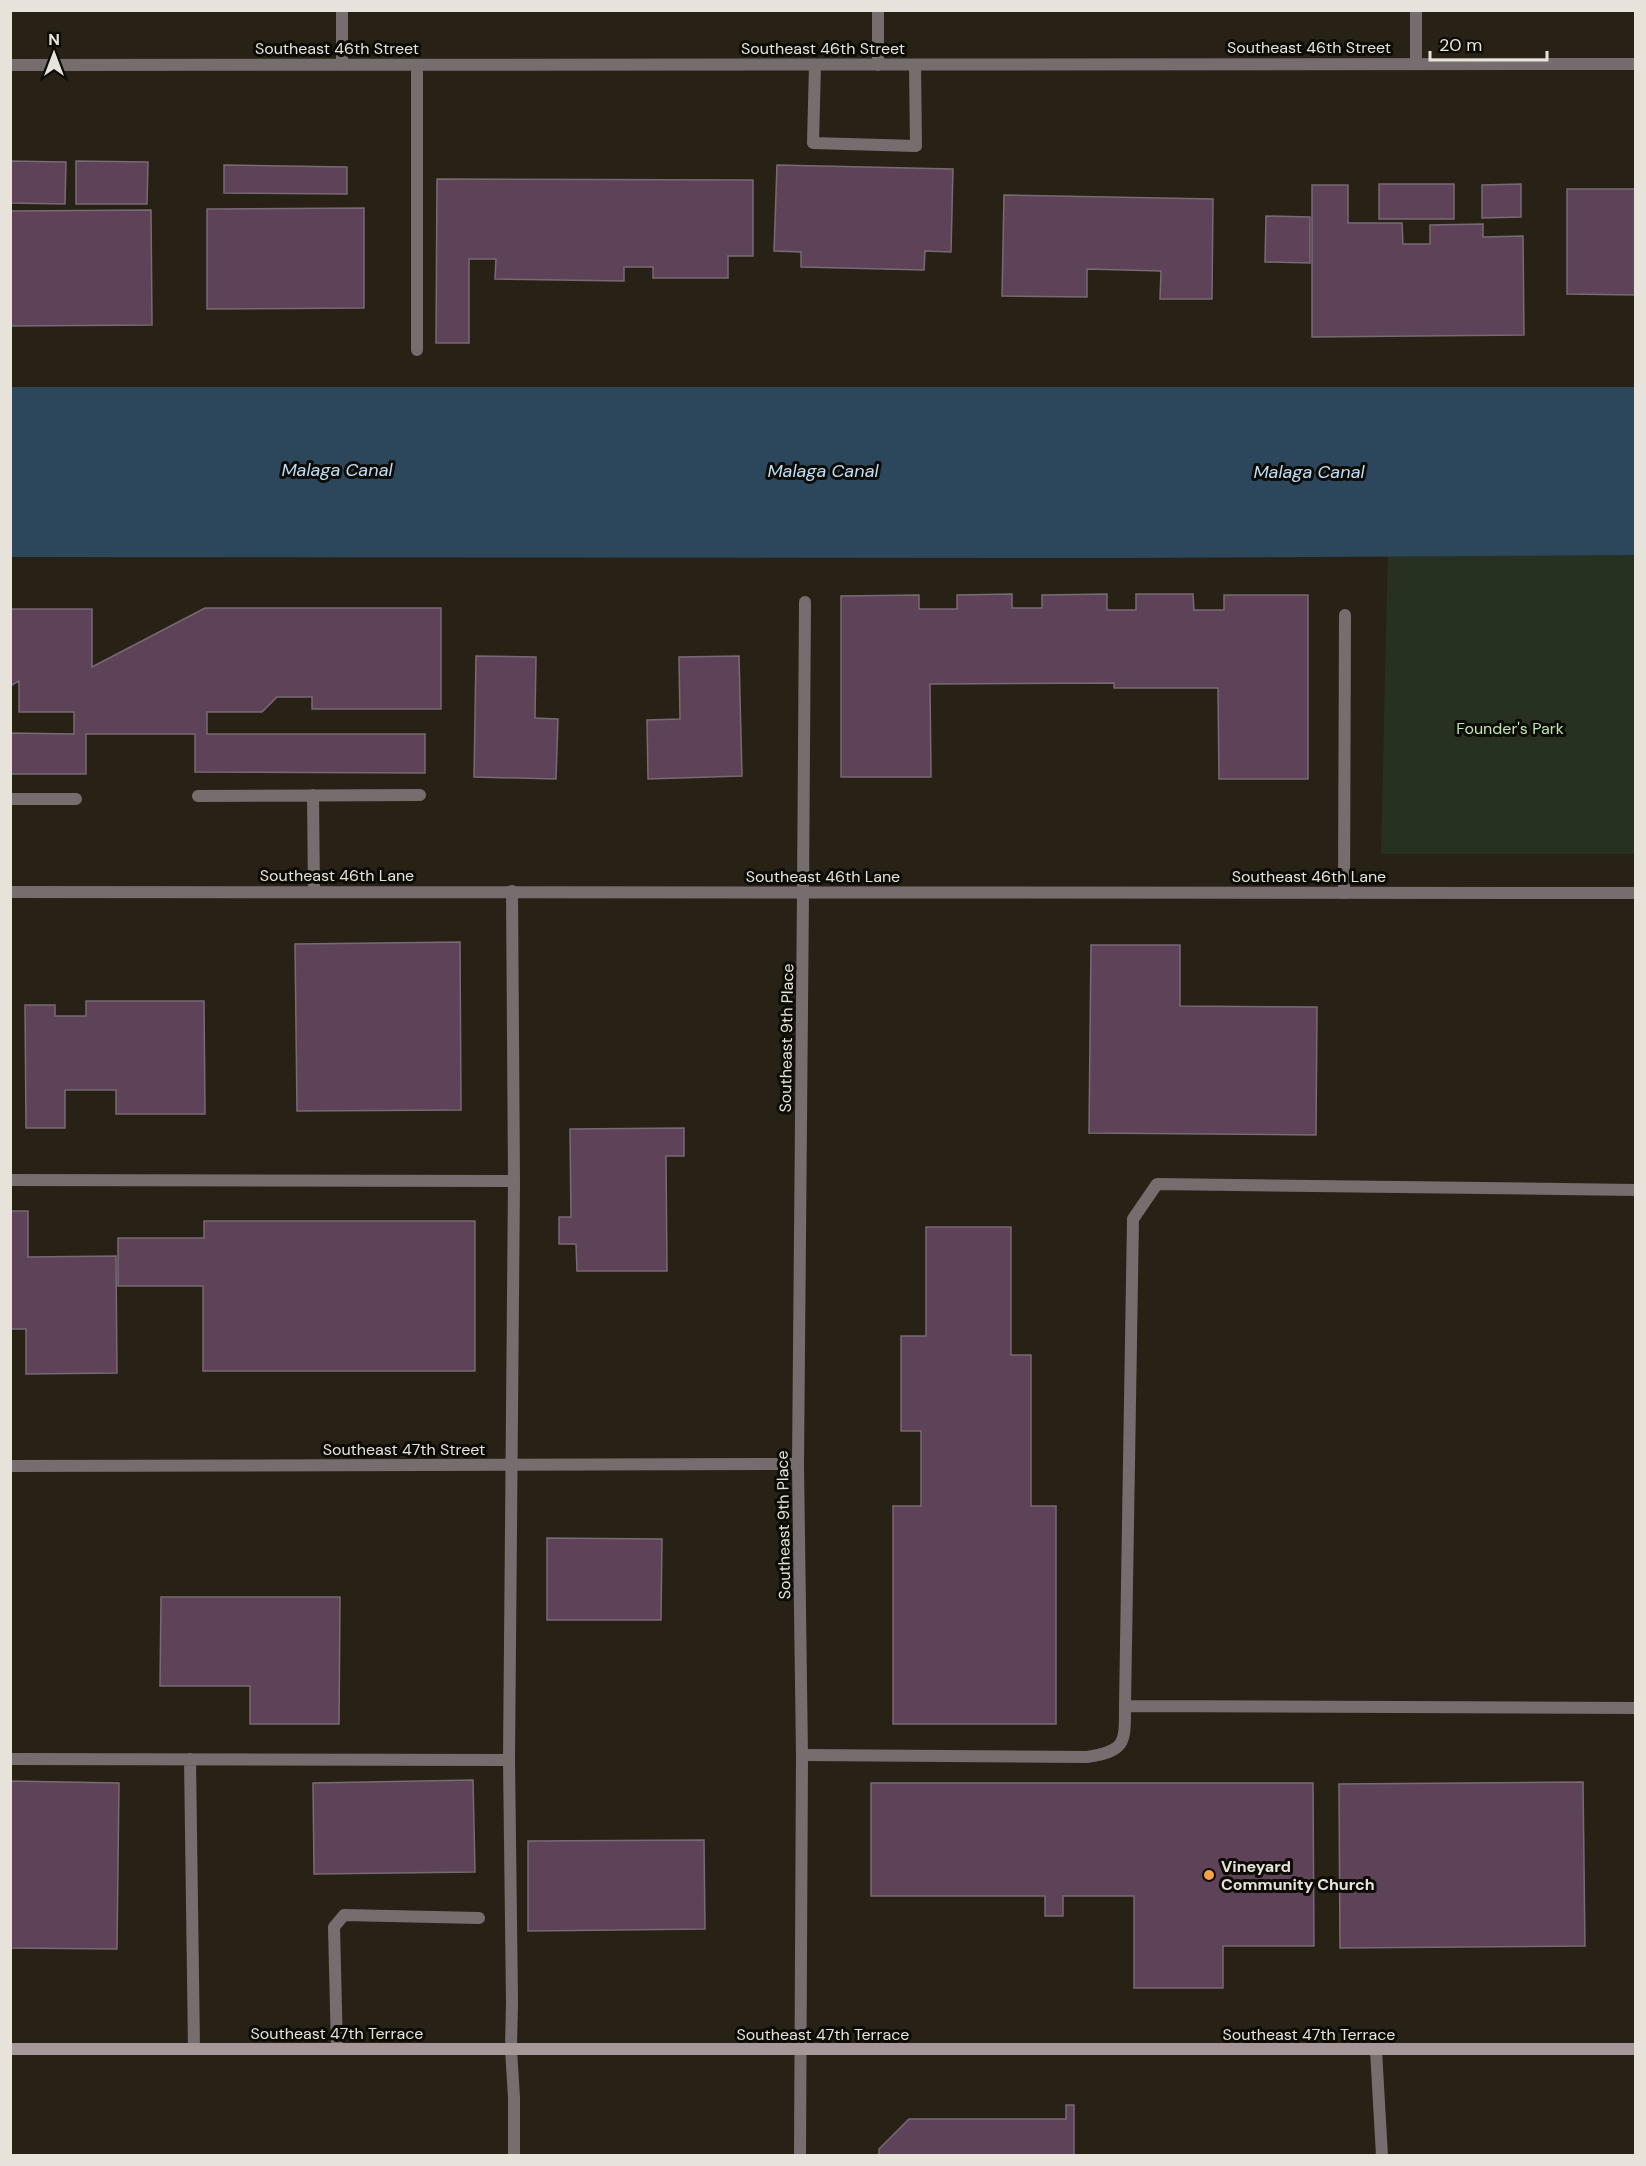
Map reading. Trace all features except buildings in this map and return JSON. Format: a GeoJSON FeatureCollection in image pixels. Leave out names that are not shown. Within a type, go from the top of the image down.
{"type":"FeatureCollection","features":[{"type":"Feature","properties":{"kind":"street"},"geometry":{"type":"LineString","coordinates":[[342,10],[342,65]]}},
{"type":"Feature","properties":{"kind":"street"},"geometry":{"type":"LineString","coordinates":[[878,10],[878,65]]}},
{"type":"Feature","properties":{"kind":"street"},"geometry":{"type":"LineString","coordinates":[[1416,10],[1416,63]]}},
{"type":"Feature","properties":{"kind":"street","name":"Southeast 46th Street"},"geometry":{"type":"LineString","coordinates":[[10,65],[1635,64]]}},
{"type":"Feature","properties":{"kind":"street"},"geometry":{"type":"LineString","coordinates":[[417,65],[417,350]]}},
{"type":"Feature","properties":{"kind":"street"},"geometry":{"type":"LineString","coordinates":[[815,65],[813,143],[916,146],[915,65]]}},
{"type":"Feature","properties":{"kind":"street","name":"Southeast 9th Place"},"geometry":{"type":"LineString","coordinates":[[800,2156],[802,1755],[798,1464],[805,602]]}},
{"type":"Feature","properties":{"kind":"street"},"geometry":{"type":"LineString","coordinates":[[1344,893],[1345,615]]}},
{"type":"Feature","properties":{"kind":"street"},"geometry":{"type":"LineString","coordinates":[[313,795],[314,891]]}},
{"type":"Feature","properties":{"kind":"street"},"geometry":{"type":"LineString","coordinates":[[198,796],[420,795]]}},
{"type":"Feature","properties":{"kind":"street"},"geometry":{"type":"LineString","coordinates":[[10,799],[76,799]]}},
{"type":"Feature","properties":{"kind":"street","name":"Southeast 46th Lane"},"geometry":{"type":"LineString","coordinates":[[10,891],[1635,893]]}},
{"type":"Feature","properties":{"kind":"street"},"geometry":{"type":"LineString","coordinates":[[512,891],[514,1180],[509,1760],[514,2156]]}},
{"type":"Feature","properties":{"kind":"street"},"geometry":{"type":"LineString","coordinates":[[10,1180],[514,1180]]}},
{"type":"Feature","properties":{"kind":"street"},"geometry":{"type":"LineString","coordinates":[[802,1755],[1087,1757],[1105,1755],[1117,1750],[1123,1739],[1125,1706],[1134,1219],[1157,1184],[1635,1190]]}},
{"type":"Feature","properties":{"kind":"street","name":"Southeast 47th Street"},"geometry":{"type":"LineString","coordinates":[[10,1466],[798,1464]]}},
{"type":"Feature","properties":{"kind":"street"},"geometry":{"type":"LineString","coordinates":[[1125,1706],[1635,1708]]}},
{"type":"Feature","properties":{"kind":"street"},"geometry":{"type":"LineString","coordinates":[[10,1759],[509,1760]]}},
{"type":"Feature","properties":{"kind":"street"},"geometry":{"type":"LineString","coordinates":[[190,1759],[194,2049]]}},
{"type":"Feature","properties":{"kind":"street"},"geometry":{"type":"LineString","coordinates":[[337,2049],[334,1927],[344,1915],[479,1918]]}},
{"type":"Feature","properties":{"kind":"street","name":"Southeast 47th Terrace"},"geometry":{"type":"LineString","coordinates":[[10,2049],[1635,2049]]}},
{"type":"Feature","properties":{"kind":"street"},"geometry":{"type":"LineString","coordinates":[[1376,2050],[1382,2156]]}},
{"type":"Feature","properties":{"kind":"green space","name":"Founder's Park"},"geometry":{"type":"Polygon","coordinates":[[[1635,544],[1635,854],[1381,854],[1388,546],[1635,544]]]}},
{"type":"Feature","properties":{"kind":"water","name":"Malaga Canal"},"geometry":{"type":"Polygon","coordinates":[[[11,387],[1635,387],[1635,555],[1130,558],[11,557],[11,387]]]}},
{"type":"Feature","properties":{"kind":"place","name":"Vineyard Community Church"},"geometry":{"type":"Point","coordinates":[1209,1875]}}]}
